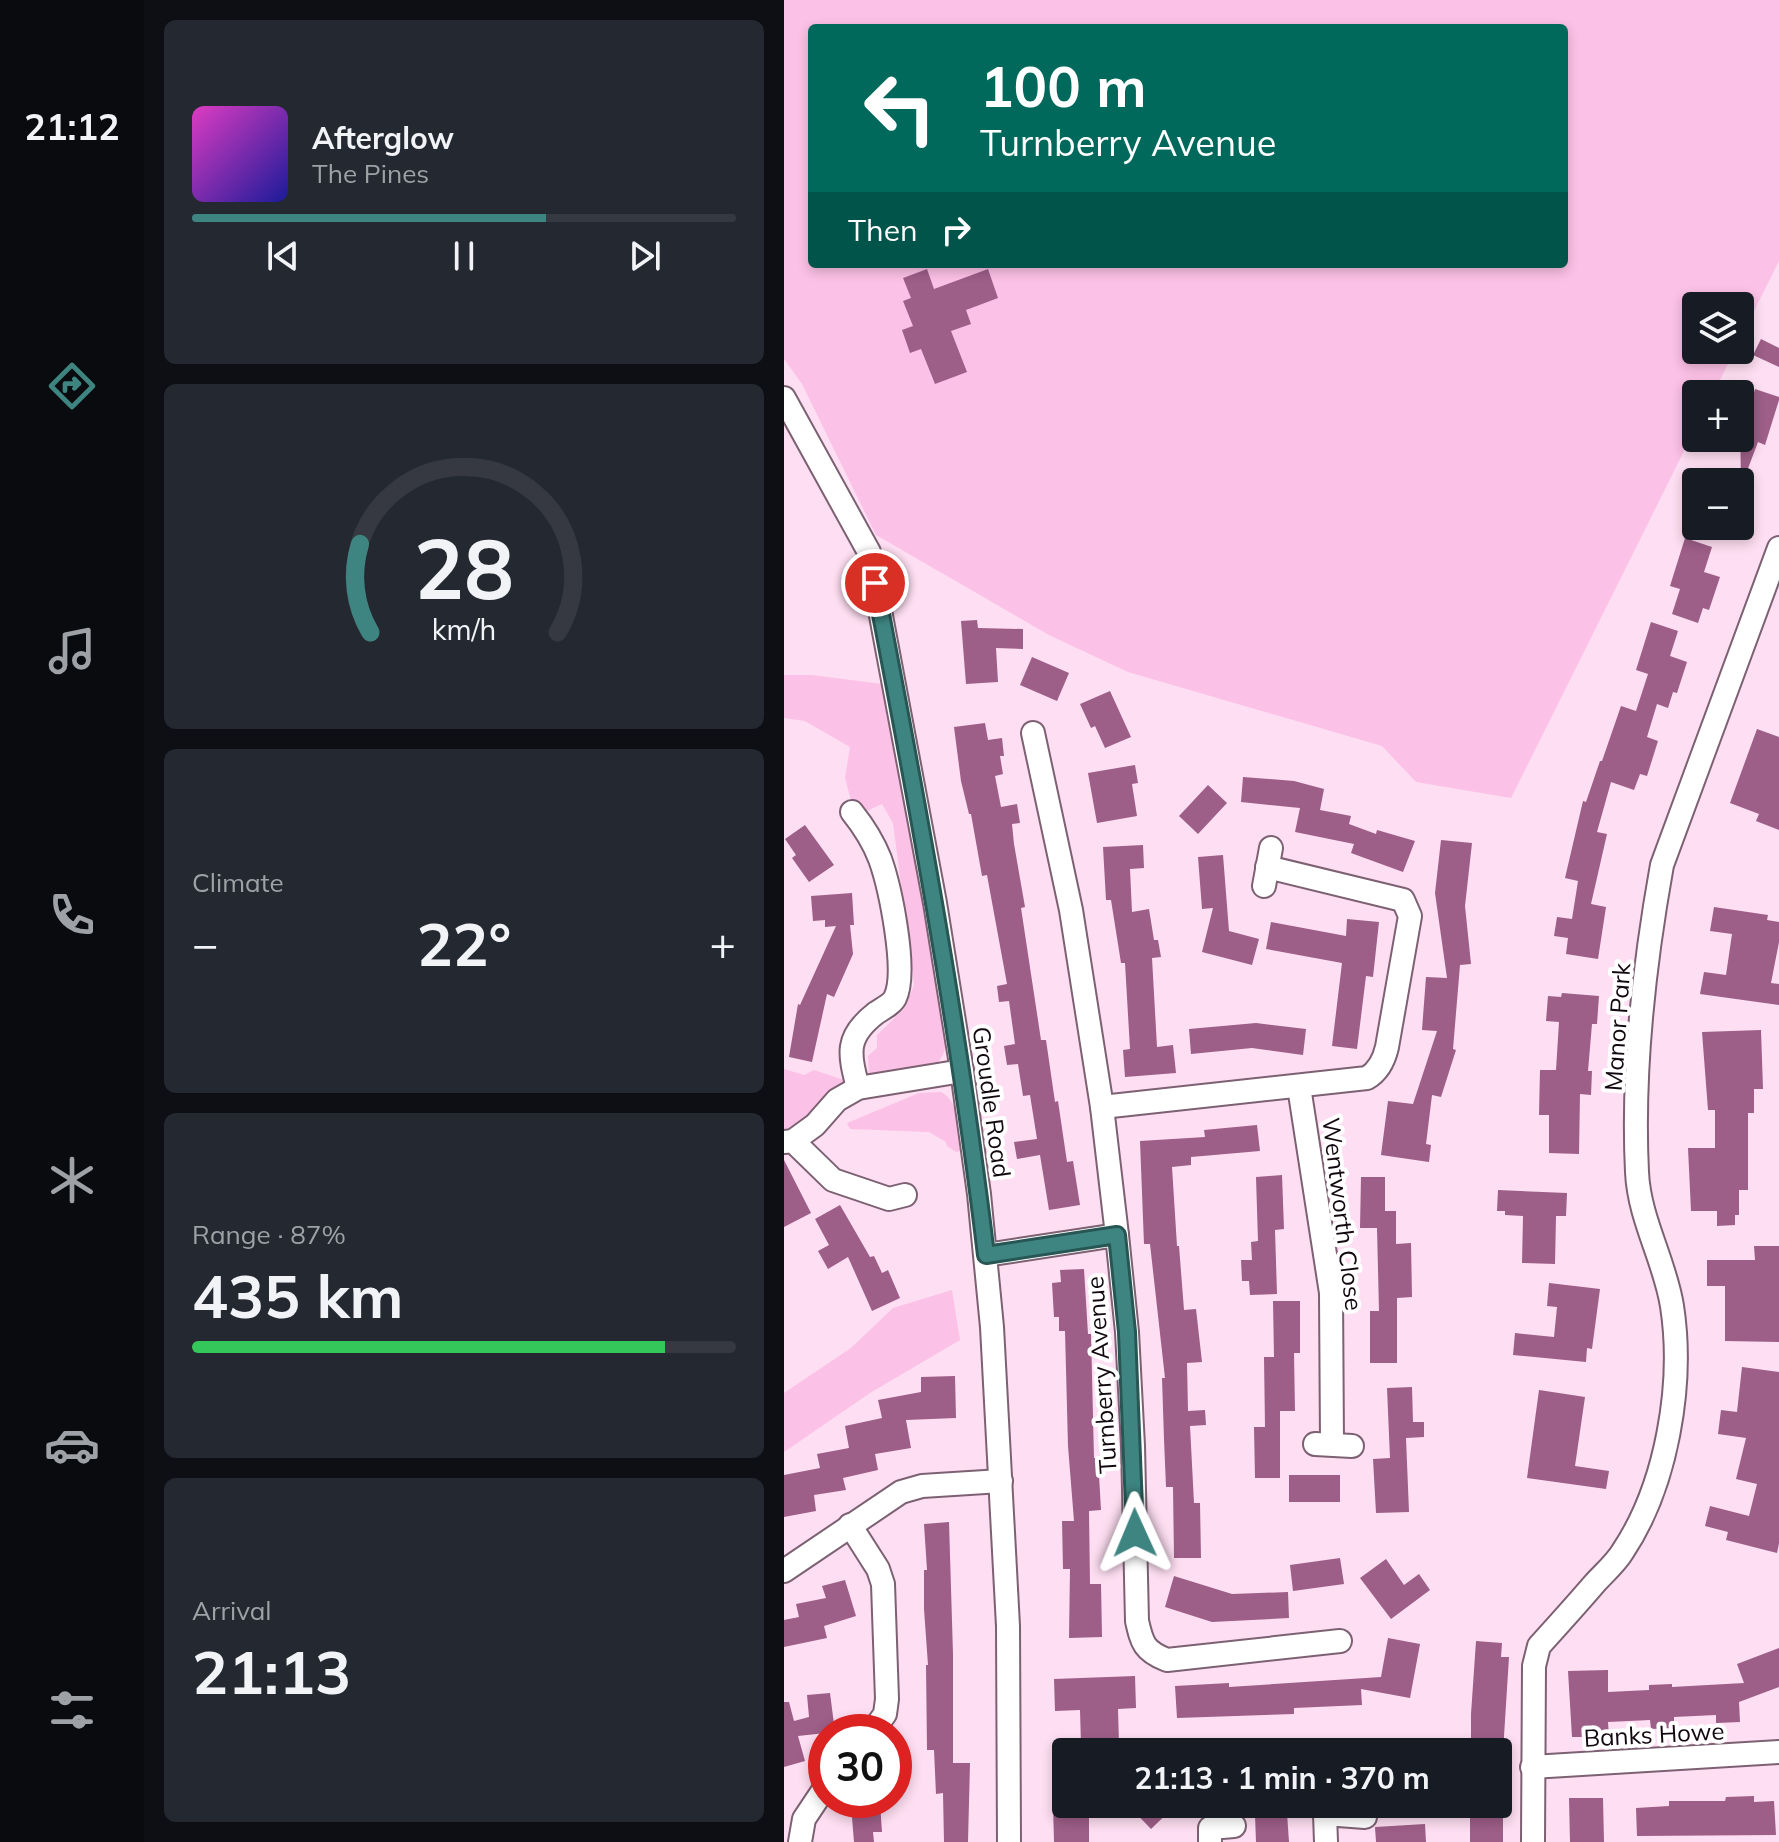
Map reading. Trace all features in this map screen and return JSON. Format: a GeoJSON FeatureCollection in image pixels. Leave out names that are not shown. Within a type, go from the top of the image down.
{"type":"FeatureCollection","features":[{"type":"Feature","properties":{"kind":"street","name":"Groudle Road"},"geometry":{"type":"LineString","coordinates":[[784,398],[869,552],[935,903],[962,1071],[986,1255],[1001,1481],[1008,1626],[1009,1842]]}},
{"type":"Feature","properties":{"kind":"street","name":"Manor Park"},"geometry":{"type":"LineString","coordinates":[[1532,1767],[1534,1666],[1539,1646],[1623,1552],[1647,1505],[1666,1443],[1675,1386],[1672,1304],[1640,1200],[1637,1171],[1638,1060],[1653,915],[1662,865],[1779,548]]}},
{"type":"Feature","properties":{"kind":"street","name":"Turnberry Avenue"},"geometry":{"type":"LineString","coordinates":[[1033,733],[1071,910],[1102,1107],[1127,1332],[1137,1621],[1141,1641],[1151,1654],[1167,1660],[1340,1641]]}},
{"type":"Feature","properties":{"kind":"street"},"geometry":{"type":"LineString","coordinates":[[852,812],[868,833],[881,862],[895,921],[901,970],[894,1000],[857,1030],[849,1054],[858,1088]]}},
{"type":"Feature","properties":{"kind":"street","name":"Wentworth Close"},"geometry":{"type":"LineString","coordinates":[[1102,1107],[1367,1078],[1385,1059],[1410,916],[1403,900],[1267,867]]}},
{"type":"Feature","properties":{"kind":"street"},"geometry":{"type":"LineString","coordinates":[[905,1195],[889,1199],[833,1180],[789,1142],[815,1125],[837,1100],[858,1088],[962,1071]]}},
{"type":"Feature","properties":{"kind":"street","name":"Wentworth Close"},"geometry":{"type":"LineString","coordinates":[[1299,1087],[1331,1293],[1333,1444]]}},
{"type":"Feature","properties":{"kind":"street"},"geometry":{"type":"LineString","coordinates":[[986,1255],[1117,1235]]}},
{"type":"Feature","properties":{"kind":"street"},"geometry":{"type":"LineString","coordinates":[[784,1571],[901,1492],[922,1486],[1001,1481]]}},
{"type":"Feature","properties":{"kind":"street"},"geometry":{"type":"LineString","coordinates":[[850,1525],[878,1569],[883,1584],[885,1714]]}},
{"type":"Feature","properties":{"kind":"street","name":"Banks Howe"},"geometry":{"type":"LineString","coordinates":[[1532,1767],[1779,1752]]}},
{"type":"Feature","properties":{"kind":"street"},"geometry":{"type":"LineString","coordinates":[[1532,1767],[1533,1842]]}},
{"type":"Feature","properties":{"kind":"street"},"geometry":{"type":"LineString","coordinates":[[800,1842],[808,1813]]}},
{"type":"Feature","properties":{"kind":"street"},"geometry":{"type":"LineString","coordinates":[[1325,1818],[1326,1842]]}},
{"type":"Feature","properties":{"kind":"street"},"geometry":{"type":"LineString","coordinates":[[1210,1842],[1210,1828],[1234,1826]]}},
{"type":"Feature","properties":{"kind":"shaded area"},"geometry":{"type":"Polygon","coordinates":[[[784,0],[1779,0],[1779,261],[1754,311],[1754,292],[1682,292],[1682,364],[1728,364],[1720,380],[1682,380],[1684,452],[1511,798],[1416,782],[1382,746],[1128,672],[1049,635],[876,535],[802,384],[784,359],[784,0]]]}},
{"type":"Feature","properties":{"kind":"shaded area"},"geometry":{"type":"Polygon","coordinates":[[[784,675],[812,675],[882,684],[912,835],[946,1043],[938,1062],[869,1076],[868,1056],[877,1048],[877,1035],[905,1008],[914,985],[893,823],[882,804],[865,812],[852,804],[845,778],[850,747],[805,721],[784,718],[784,675]]]}},
{"type":"Feature","properties":{"kind":"shaded area"},"geometry":{"type":"Polygon","coordinates":[[[784,1069],[804,1075],[814,1070],[844,1080],[817,1109],[784,1130],[784,1069]]]}},
{"type":"Feature","properties":{"kind":"shaded area"},"geometry":{"type":"Polygon","coordinates":[[[941,1092],[955,1110],[961,1151],[956,1152],[929,1132],[850,1129],[847,1123],[919,1093],[941,1092]]]}},
{"type":"Feature","properties":{"kind":"shaded area"},"geometry":{"type":"Polygon","coordinates":[[[952,1290],[960,1340],[870,1393],[784,1452],[784,1393],[851,1348],[893,1308],[952,1290]]]}},
{"type":"Feature","properties":{"kind":"building"},"geometry":{"type":"Polygon","coordinates":[[[927,269],[934,289],[988,269],[998,298],[966,310],[971,324],[951,331],[967,372],[935,384],[921,349],[910,353],[902,330],[913,326],[903,301],[911,298],[903,278],[927,269]]]}},
{"type":"Feature","properties":{"kind":"building"},"geometry":{"type":"Polygon","coordinates":[[[1761,339],[1779,348],[1779,367],[1754,355],[1761,339]]]}},
{"type":"Feature","properties":{"kind":"building"},"geometry":{"type":"Polygon","coordinates":[[[1755,389],[1779,397],[1779,400],[1765,445],[1758,442],[1748,468],[1741,468],[1741,452],[1754,452],[1755,389]]]}},
{"type":"Feature","properties":{"kind":"building"},"geometry":{"type":"Polygon","coordinates":[[[1684,540],[1712,547],[1704,572],[1720,577],[1709,610],[1703,608],[1698,623],[1672,614],[1680,589],[1670,586],[1684,540]]]}},
{"type":"Feature","properties":{"kind":"building"},"geometry":{"type":"Polygon","coordinates":[[[977,620],[978,628],[1023,629],[1023,649],[996,648],[998,682],[966,684],[961,621],[977,620]]]}},
{"type":"Feature","properties":{"kind":"building"},"geometry":{"type":"Polygon","coordinates":[[[1651,622],[1678,631],[1670,656],[1687,662],[1677,693],[1673,692],[1668,708],[1657,704],[1647,737],[1658,741],[1647,776],[1640,774],[1634,790],[1611,782],[1597,832],[1607,834],[1591,904],[1606,907],[1598,959],[1566,954],[1568,938],[1554,936],[1557,917],[1572,919],[1578,881],[1565,878],[1583,801],[1586,802],[1621,706],[1636,711],[1648,674],[1636,670],[1651,622]]]}},
{"type":"Feature","properties":{"kind":"building"},"geometry":{"type":"Polygon","coordinates":[[[1032,657],[1069,673],[1057,701],[1020,685],[1032,657]]]}},
{"type":"Feature","properties":{"kind":"building"},"geometry":{"type":"Polygon","coordinates":[[[1110,691],[1131,737],[1105,748],[1080,704],[1110,691]]]}},
{"type":"Feature","properties":{"kind":"building"},"geometry":{"type":"Polygon","coordinates":[[[985,723],[988,740],[1002,738],[1004,756],[1000,756],[1003,774],[995,776],[1001,807],[1017,804],[1020,823],[1012,824],[1014,844],[1041,1040],[1046,1040],[1067,1162],[1073,1161],[1080,1205],[1049,1210],[1040,1155],[1017,1159],[1014,1142],[1037,1139],[1030,1095],[1023,1096],[1018,1064],[1007,1065],[1004,1046],[1015,1044],[1009,1001],[999,1002],[997,986],[1007,984],[987,875],[982,876],[971,814],[961,781],[954,727],[985,723]]]}},
{"type":"Feature","properties":{"kind":"building"},"geometry":{"type":"Polygon","coordinates":[[[1757,729],[1779,737],[1779,830],[1756,821],[1759,814],[1730,803],[1757,729]]]}},
{"type":"Feature","properties":{"kind":"building"},"geometry":{"type":"Polygon","coordinates":[[[1135,765],[1138,783],[1132,784],[1137,816],[1097,823],[1088,773],[1135,765]]]}},
{"type":"Feature","properties":{"kind":"building"},"geometry":{"type":"Polygon","coordinates":[[[1243,777],[1294,781],[1324,789],[1320,810],[1351,816],[1349,824],[1376,834],[1377,830],[1415,841],[1403,872],[1351,853],[1354,844],[1295,832],[1300,808],[1241,802],[1243,777]]]}},
{"type":"Feature","properties":{"kind":"building"},"geometry":{"type":"Polygon","coordinates":[[[1208,785],[1227,803],[1198,834],[1179,816],[1208,785]]]}},
{"type":"Feature","properties":{"kind":"building"},"geometry":{"type":"Polygon","coordinates":[[[805,825],[834,865],[809,882],[792,858],[796,855],[785,839],[805,825]]]}},
{"type":"Feature","properties":{"kind":"building"},"geometry":{"type":"Polygon","coordinates":[[[1441,840],[1472,843],[1465,906],[1471,964],[1460,965],[1453,1049],[1456,1050],[1441,1097],[1432,1095],[1426,1144],[1431,1145],[1429,1162],[1381,1155],[1388,1101],[1413,1104],[1437,1031],[1422,1030],[1426,977],[1447,978],[1435,893],[1441,840]]]}},
{"type":"Feature","properties":{"kind":"building"},"geometry":{"type":"Polygon","coordinates":[[[1143,845],[1144,868],[1130,869],[1132,912],[1149,909],[1154,940],[1158,940],[1161,957],[1152,958],[1157,1047],[1173,1045],[1176,1073],[1125,1077],[1123,1050],[1130,1049],[1125,963],[1121,963],[1111,900],[1106,900],[1103,847],[1143,845]]]}},
{"type":"Feature","properties":{"kind":"building"},"geometry":{"type":"Polygon","coordinates":[[[1223,855],[1229,931],[1259,939],[1252,965],[1202,952],[1213,908],[1202,909],[1198,857],[1223,855]]]}},
{"type":"Feature","properties":{"kind":"building"},"geometry":{"type":"Polygon","coordinates":[[[852,893],[854,925],[850,925],[853,954],[834,997],[827,994],[812,1062],[789,1057],[798,1004],[836,926],[825,927],[825,920],[813,921],[811,896],[852,893]]]}},
{"type":"Feature","properties":{"kind":"building"},"geometry":{"type":"Polygon","coordinates":[[[1714,907],[1768,915],[1767,920],[1779,922],[1779,942],[1771,983],[1779,984],[1779,1005],[1700,994],[1704,972],[1726,975],[1732,934],[1710,931],[1714,907]]]}},
{"type":"Feature","properties":{"kind":"building"},"geometry":{"type":"Polygon","coordinates":[[[1347,919],[1379,922],[1373,977],[1366,976],[1357,1049],[1332,1046],[1342,963],[1266,949],[1271,922],[1346,936],[1347,919]]]}},
{"type":"Feature","properties":{"kind":"building"},"geometry":{"type":"Polygon","coordinates":[[[1562,993],[1599,996],[1597,1024],[1592,1024],[1588,1071],[1592,1071],[1591,1095],[1580,1094],[1579,1154],[1549,1153],[1549,1115],[1539,1115],[1540,1070],[1556,1070],[1559,1022],[1546,1021],[1548,996],[1561,997],[1562,993]]]}},
{"type":"Feature","properties":{"kind":"building"},"geometry":{"type":"Polygon","coordinates":[[[1256,1023],[1306,1029],[1303,1055],[1252,1048],[1191,1054],[1189,1029],[1256,1023]]]}},
{"type":"Feature","properties":{"kind":"building"},"geometry":{"type":"Polygon","coordinates":[[[1761,1030],[1763,1089],[1754,1089],[1754,1113],[1748,1113],[1748,1190],[1739,1190],[1739,1215],[1735,1215],[1735,1225],[1717,1226],[1717,1211],[1691,1211],[1688,1148],[1715,1148],[1715,1110],[1708,1110],[1702,1032],[1761,1030]]]}},
{"type":"Feature","properties":{"kind":"building"},"geometry":{"type":"Polygon","coordinates":[[[1257,1125],[1260,1151],[1191,1157],[1191,1165],[1172,1167],[1184,1310],[1196,1309],[1202,1362],[1187,1363],[1188,1411],[1205,1410],[1206,1425],[1190,1426],[1194,1503],[1200,1503],[1201,1558],[1174,1558],[1173,1487],[1166,1487],[1162,1378],[1165,1378],[1150,1244],[1144,1244],[1140,1141],[1205,1137],[1204,1130],[1257,1125]]]}},
{"type":"Feature","properties":{"kind":"building"},"geometry":{"type":"Polygon","coordinates":[[[784,1160],[811,1213],[784,1227],[784,1160]]]}},
{"type":"Feature","properties":{"kind":"building"},"geometry":{"type":"Polygon","coordinates":[[[1282,1175],[1284,1229],[1275,1230],[1277,1294],[1250,1295],[1249,1281],[1242,1281],[1241,1260],[1252,1260],[1251,1242],[1258,1241],[1256,1177],[1282,1175]]]}},
{"type":"Feature","properties":{"kind":"building"},"geometry":{"type":"Polygon","coordinates":[[[1361,1177],[1385,1177],[1385,1211],[1396,1211],[1396,1244],[1411,1243],[1412,1297],[1397,1298],[1397,1363],[1370,1363],[1370,1311],[1379,1311],[1377,1228],[1360,1228],[1361,1177]]]}},
{"type":"Feature","properties":{"kind":"building"},"geometry":{"type":"Polygon","coordinates":[[[1498,1190],[1567,1193],[1566,1216],[1556,1216],[1555,1264],[1522,1263],[1523,1216],[1505,1215],[1505,1211],[1497,1211],[1498,1190]]]}},
{"type":"Feature","properties":{"kind":"building"},"geometry":{"type":"Polygon","coordinates":[[[840,1205],[870,1257],[874,1256],[882,1273],[888,1270],[900,1298],[872,1311],[848,1257],[828,1269],[818,1251],[829,1245],[815,1219],[840,1205]]]}},
{"type":"Feature","properties":{"kind":"building"},"geometry":{"type":"Polygon","coordinates":[[[1754,1246],[1779,1246],[1779,1342],[1725,1341],[1725,1286],[1707,1286],[1707,1260],[1755,1260],[1754,1246]]]}},
{"type":"Feature","properties":{"kind":"building"},"geometry":{"type":"Polygon","coordinates":[[[1084,1269],[1088,1334],[1091,1334],[1094,1458],[1098,1458],[1101,1510],[1089,1511],[1090,1584],[1101,1584],[1102,1637],[1069,1638],[1070,1569],[1063,1569],[1062,1521],[1074,1521],[1068,1446],[1065,1331],[1059,1331],[1059,1317],[1054,1317],[1052,1283],[1061,1282],[1060,1270],[1084,1269]]]}},
{"type":"Feature","properties":{"kind":"building"},"geometry":{"type":"Polygon","coordinates":[[[1549,1283],[1600,1289],[1592,1349],[1587,1348],[1586,1362],[1513,1355],[1515,1333],[1554,1337],[1557,1307],[1547,1306],[1549,1283]]]}},
{"type":"Feature","properties":{"kind":"building"},"geometry":{"type":"Polygon","coordinates":[[[1273,1301],[1300,1301],[1300,1353],[1294,1353],[1295,1411],[1280,1411],[1280,1478],[1255,1478],[1254,1427],[1265,1427],[1264,1357],[1274,1357],[1273,1301]]]}},
{"type":"Feature","properties":{"kind":"building"},"geometry":{"type":"Polygon","coordinates":[[[1742,1367],[1779,1372],[1777,1553],[1726,1540],[1728,1532],[1705,1526],[1710,1506],[1749,1516],[1757,1484],[1736,1479],[1746,1438],[1718,1434],[1721,1410],[1737,1412],[1742,1367]]]}},
{"type":"Feature","properties":{"kind":"building"},"geometry":{"type":"Polygon","coordinates":[[[955,1376],[956,1418],[906,1420],[911,1448],[875,1454],[878,1470],[843,1478],[846,1490],[814,1495],[816,1511],[784,1517],[784,1475],[820,1468],[817,1454],[849,1448],[845,1426],[882,1418],[878,1400],[921,1392],[921,1377],[955,1376]]]}},
{"type":"Feature","properties":{"kind":"building"},"geometry":{"type":"Polygon","coordinates":[[[1412,1387],[1413,1422],[1424,1422],[1424,1437],[1406,1438],[1409,1512],[1376,1513],[1373,1459],[1390,1458],[1387,1388],[1412,1387]]]}},
{"type":"Feature","properties":{"kind":"building"},"geometry":{"type":"Polygon","coordinates":[[[1539,1390],[1585,1397],[1575,1466],[1609,1471],[1606,1489],[1527,1478],[1539,1390]]]}},
{"type":"Feature","properties":{"kind":"building"},"geometry":{"type":"Polygon","coordinates":[[[1289,1475],[1340,1475],[1340,1502],[1289,1502],[1289,1475]]]}},
{"type":"Feature","properties":{"kind":"building"},"geometry":{"type":"Polygon","coordinates":[[[949,1522],[953,1763],[970,1763],[968,1842],[944,1842],[943,1793],[936,1794],[934,1750],[927,1750],[924,1524],[949,1522]]]}},
{"type":"Feature","properties":{"kind":"building"},"geometry":{"type":"Polygon","coordinates":[[[1340,1558],[1344,1584],[1293,1591],[1290,1565],[1340,1558]]]}},
{"type":"Feature","properties":{"kind":"building"},"geometry":{"type":"Polygon","coordinates":[[[1386,1559],[1404,1585],[1419,1574],[1430,1590],[1391,1619],[1360,1578],[1386,1559]]]}},
{"type":"Feature","properties":{"kind":"building"},"geometry":{"type":"Polygon","coordinates":[[[1174,1576],[1232,1594],[1288,1592],[1289,1618],[1212,1622],[1165,1607],[1174,1576]]]}},
{"type":"Feature","properties":{"kind":"building"},"geometry":{"type":"Polygon","coordinates":[[[845,1580],[856,1616],[824,1626],[827,1638],[784,1647],[784,1620],[799,1617],[796,1604],[826,1598],[822,1586],[845,1580]]]}},
{"type":"Feature","properties":{"kind":"building"},"geometry":{"type":"Polygon","coordinates":[[[1388,1638],[1420,1644],[1410,1698],[1361,1689],[1362,1705],[1294,1708],[1294,1714],[1177,1718],[1175,1686],[1229,1683],[1229,1687],[1381,1677],[1388,1638]]]}},
{"type":"Feature","properties":{"kind":"building"},"geometry":{"type":"Polygon","coordinates":[[[1476,1641],[1502,1643],[1501,1657],[1509,1657],[1504,1738],[1471,1738],[1476,1641]]]}},
{"type":"Feature","properties":{"kind":"building"},"geometry":{"type":"Polygon","coordinates":[[[1779,1648],[1779,1687],[1739,1702],[1740,1722],[1716,1723],[1716,1715],[1674,1717],[1674,1728],[1651,1729],[1650,1720],[1608,1722],[1609,1737],[1572,1737],[1568,1671],[1608,1670],[1608,1692],[1649,1690],[1649,1685],[1672,1684],[1672,1687],[1744,1683],[1737,1664],[1779,1648]]]}},
{"type":"Feature","properties":{"kind":"building"},"geometry":{"type":"Polygon","coordinates":[[[1135,1676],[1136,1708],[1118,1709],[1119,1738],[1081,1738],[1080,1710],[1055,1711],[1054,1679],[1135,1676]]]}},
{"type":"Feature","properties":{"kind":"building"},"geometry":{"type":"Polygon","coordinates":[[[830,1693],[833,1714],[809,1714],[807,1695],[830,1693]]]}},
{"type":"Feature","properties":{"kind":"building"},"geometry":{"type":"Polygon","coordinates":[[[784,1702],[789,1702],[794,1721],[808,1717],[808,1735],[798,1736],[805,1761],[784,1767],[784,1702]]]}},
{"type":"Feature","properties":{"kind":"building"},"geometry":{"type":"Polygon","coordinates":[[[1754,1796],[1754,1802],[1774,1801],[1776,1835],[1637,1836],[1636,1808],[1669,1806],[1669,1801],[1725,1801],[1726,1797],[1754,1796]]]}},
{"type":"Feature","properties":{"kind":"building"},"geometry":{"type":"Polygon","coordinates":[[[1569,1798],[1603,1798],[1604,1842],[1570,1842],[1569,1798]]]}},
{"type":"Feature","properties":{"kind":"building"},"geometry":{"type":"Polygon","coordinates":[[[852,1818],[881,1818],[882,1832],[873,1832],[874,1842],[854,1842],[852,1818]]]}},
{"type":"Feature","properties":{"kind":"building"},"geometry":{"type":"Polygon","coordinates":[[[1053,1818],[1089,1818],[1089,1842],[1054,1842],[1053,1818]]]}},
{"type":"Feature","properties":{"kind":"building"},"geometry":{"type":"Polygon","coordinates":[[[1140,1818],[1162,1818],[1151,1829],[1140,1818]]]}},
{"type":"Feature","properties":{"kind":"building"},"geometry":{"type":"Polygon","coordinates":[[[1255,1818],[1287,1818],[1289,1842],[1256,1842],[1255,1818]]]}},
{"type":"Feature","properties":{"kind":"building"},"geometry":{"type":"Polygon","coordinates":[[[1470,1818],[1503,1818],[1503,1842],[1470,1842],[1470,1818]]]}},
{"type":"Feature","properties":{"kind":"building"},"geometry":{"type":"Polygon","coordinates":[[[1425,1824],[1426,1842],[1376,1842],[1375,1827],[1425,1824]]]}},
{"type":"Feature","properties":{"kind":"route"},"geometry":{"type":"LineString","coordinates":[[875,583],[935,903],[962,1071],[986,1255],[1117,1235],[1127,1332],[1135,1533]]}}]}
